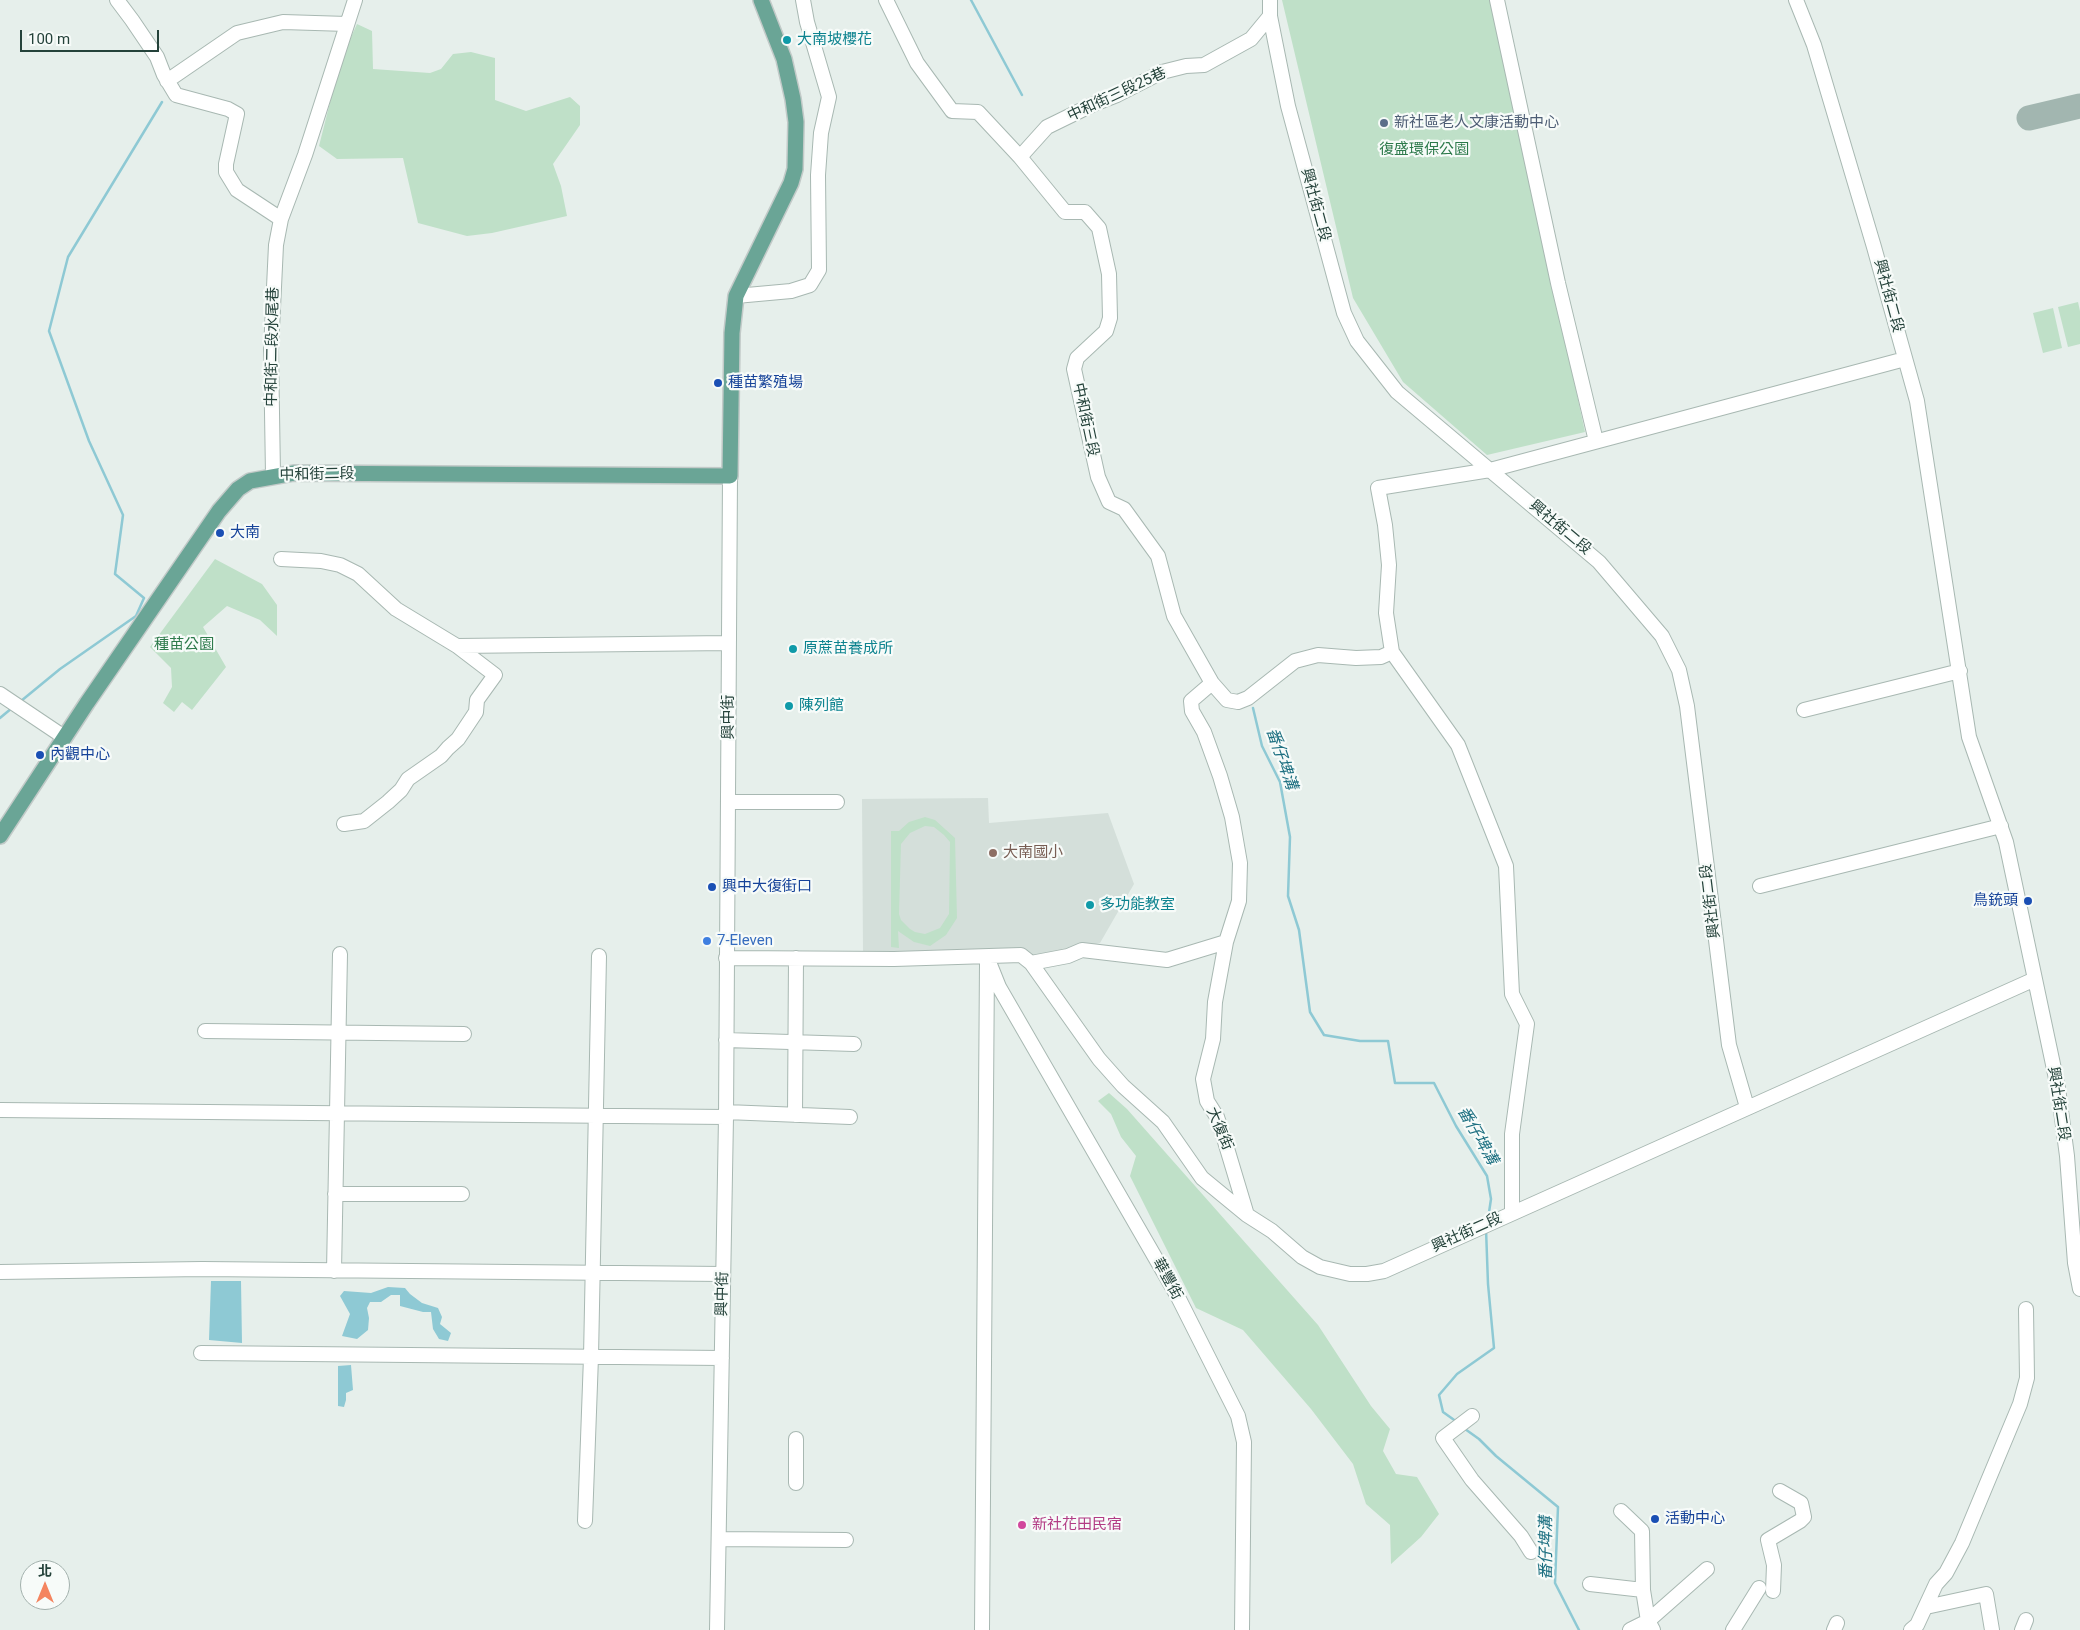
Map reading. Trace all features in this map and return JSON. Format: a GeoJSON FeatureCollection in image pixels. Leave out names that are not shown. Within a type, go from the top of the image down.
{"type":"FeatureCollection","features":[{"type":"Feature","properties":{"kind":"main road"},"geometry":{"type":"LineString","coordinates":[[730,476],[732,333],[736,296],[791,183],[794,169],[796,122],[793,99],[784,58],[761,0]]}},
{"type":"Feature","properties":{"kind":"main road","name":"中和街二段"},"geometry":{"type":"LineString","coordinates":[[0,836],[64,736],[219,511],[238,489],[250,481],[273,475],[294,473],[730,476]]}},
{"type":"Feature","properties":{"kind":"street"},"geometry":{"type":"LineString","coordinates":[[117,0],[157,57],[167,81],[176,95],[228,109],[237,114],[226,172],[237,190],[282,219]]}},
{"type":"Feature","properties":{"kind":"street","name":"中和街二段水尾巷"},"geometry":{"type":"LineString","coordinates":[[273,475],[272,324],[276,245],[282,219],[305,155],[355,0]]}},
{"type":"Feature","properties":{"kind":"street"},"geometry":{"type":"LineString","coordinates":[[736,296],[791,291],[810,285],[820,270],[818,175],[821,134],[829,98],[809,31],[803,0]]}},
{"type":"Feature","properties":{"kind":"street","name":"中和街三段"},"geometry":{"type":"LineString","coordinates":[[886,0],[917,63],[952,112],[978,112],[1020,157],[1065,212],[1085,212],[1099,228],[1109,274],[1110,318],[1106,331],[1077,358],[1074,369],[1098,477],[1109,502],[1124,510],[1158,556],[1174,616],[1212,683]]}},
{"type":"Feature","properties":{"kind":"street","name":"興社街二段"},"geometry":{"type":"LineString","coordinates":[[1270,0],[1270,16],[1288,106],[1344,313],[1357,341],[1397,392],[1599,562],[1662,636],[1679,670],[1688,706],[1729,1045],[1747,1107]]}},
{"type":"Feature","properties":{"kind":"street"},"geometry":{"type":"LineString","coordinates":[[1497,0],[1558,283],[1596,441]]}},
{"type":"Feature","properties":{"kind":"street","name":"興社街二段"},"geometry":{"type":"LineString","coordinates":[[1796,0],[1814,46],[1874,247],[1916,401],[1970,737],[2010,861],[2058,1088],[2067,1156],[2075,1263],[2080,1289]]}},
{"type":"Feature","properties":{"kind":"street","name":"中和街三段25巷"},"geometry":{"type":"LineString","coordinates":[[1020,157],[1047,127],[1162,72],[1186,66],[1204,65],[1251,38],[1270,16]]}},
{"type":"Feature","properties":{"kind":"street"},"geometry":{"type":"LineString","coordinates":[[167,81],[237,34],[283,22],[347,24]]}},
{"type":"Feature","properties":{"kind":"street"},"geometry":{"type":"LineString","coordinates":[[1512,1212],[1512,1134],[1527,1024],[1512,994],[1506,866],[1458,745],[1392,652],[1386,613],[1389,565],[1386,525],[1378,488],[1490,470],[1905,359]]}},
{"type":"Feature","properties":{"kind":"street","name":"興中街"},"geometry":{"type":"LineString","coordinates":[[717,1630],[726,1114],[730,476]]}},
{"type":"Feature","properties":{"kind":"street"},"geometry":{"type":"LineString","coordinates":[[281,559],[321,561],[340,565],[358,574],[396,609],[457,646],[495,675],[477,700],[476,712],[458,739],[408,779],[401,790],[364,821],[344,824]]}},
{"type":"Feature","properties":{"kind":"street"},"geometry":{"type":"LineString","coordinates":[[457,646],[729,643]]}},
{"type":"Feature","properties":{"kind":"street"},"geometry":{"type":"LineString","coordinates":[[1212,683],[1227,700],[1238,702],[1248,698],[1295,661],[1318,655],[1356,658],[1380,657],[1392,652]]}},
{"type":"Feature","properties":{"kind":"street"},"geometry":{"type":"LineString","coordinates":[[1804,710],[1960,671]]}},
{"type":"Feature","properties":{"kind":"street","name":"大復街"},"geometry":{"type":"LineString","coordinates":[[1212,683],[1191,701],[1192,711],[1204,732],[1220,776],[1232,816],[1240,864],[1239,901],[1226,942],[1214,1002],[1213,1039],[1203,1079],[1207,1101],[1217,1117],[1247,1214]]}},
{"type":"Feature","properties":{"kind":"street"},"geometry":{"type":"LineString","coordinates":[[0,694],[64,736]]}},
{"type":"Feature","properties":{"kind":"street"},"geometry":{"type":"LineString","coordinates":[[729,802],[837,802]]}},
{"type":"Feature","properties":{"kind":"street"},"geometry":{"type":"LineString","coordinates":[[1760,886],[2000,826]]}},
{"type":"Feature","properties":{"kind":"street"},"geometry":{"type":"LineString","coordinates":[[1031,963],[1068,956],[1082,950],[1166,960],[1226,942]]}},
{"type":"Feature","properties":{"kind":"street"},"geometry":{"type":"LineString","coordinates":[[334,1271],[340,954]]}},
{"type":"Feature","properties":{"kind":"street"},"geometry":{"type":"LineString","coordinates":[[726,958],[987,957],[1021,955],[1031,963],[1099,1059],[1123,1086],[1163,1122],[1202,1178],[1247,1214]]}},
{"type":"Feature","properties":{"kind":"street"},"geometry":{"type":"LineString","coordinates":[[585,1521],[591,1357],[599,956]]}},
{"type":"Feature","properties":{"kind":"street"},"geometry":{"type":"LineString","coordinates":[[982,1630],[987,957]]}},
{"type":"Feature","properties":{"kind":"street","name":"華豐街"},"geometry":{"type":"LineString","coordinates":[[987,957],[999,987],[1178,1297],[1238,1416],[1244,1442],[1242,1630]]}},
{"type":"Feature","properties":{"kind":"street"},"geometry":{"type":"LineString","coordinates":[[795,1115],[796,958]]}},
{"type":"Feature","properties":{"kind":"street","name":"興社街二段"},"geometry":{"type":"LineString","coordinates":[[1247,1214],[1272,1231],[1302,1258],[1320,1267],[1350,1274],[1384,1271],[2035,979]]}},
{"type":"Feature","properties":{"kind":"street"},"geometry":{"type":"LineString","coordinates":[[205,1031],[464,1034]]}},
{"type":"Feature","properties":{"kind":"street"},"geometry":{"type":"LineString","coordinates":[[726,1040],[854,1044]]}},
{"type":"Feature","properties":{"kind":"street"},"geometry":{"type":"LineString","coordinates":[[0,1110],[596,1115],[726,1114],[850,1117]]}},
{"type":"Feature","properties":{"kind":"street"},"geometry":{"type":"LineString","coordinates":[[335,1194],[462,1194]]}},
{"type":"Feature","properties":{"kind":"street"},"geometry":{"type":"LineString","coordinates":[[0,1272],[202,1270],[723,1274]]}},
{"type":"Feature","properties":{"kind":"street"},"geometry":{"type":"LineString","coordinates":[[1911,1630],[1917,1625],[1936,1584],[1946,1573],[1962,1543],[2020,1404],[2027,1378],[2026,1309]]}},
{"type":"Feature","properties":{"kind":"street"},"geometry":{"type":"LineString","coordinates":[[201,1353],[722,1358]]}},
{"type":"Feature","properties":{"kind":"street"},"geometry":{"type":"LineString","coordinates":[[1472,1416],[1443,1438],[1472,1480],[1520,1536],[1530,1552]]}},
{"type":"Feature","properties":{"kind":"street"},"geometry":{"type":"LineString","coordinates":[[796,1439],[796,1483]]}},
{"type":"Feature","properties":{"kind":"street"},"geometry":{"type":"LineString","coordinates":[[1733,1630],[1766,1589],[1774,1565],[1768,1540],[1804,1517],[1801,1503],[1780,1491]]}},
{"type":"Feature","properties":{"kind":"street"},"geometry":{"type":"LineString","coordinates":[[1621,1511],[1642,1531],[1643,1590],[1651,1626]]}},
{"type":"Feature","properties":{"kind":"street"},"geometry":{"type":"LineString","coordinates":[[719,1538],[846,1540]]}},
{"type":"Feature","properties":{"kind":"street"},"geometry":{"type":"LineString","coordinates":[[1630,1630],[1651,1626],[1707,1570]]}},
{"type":"Feature","properties":{"kind":"street"},"geometry":{"type":"LineString","coordinates":[[1590,1584],[1643,1590]]}},
{"type":"Feature","properties":{"kind":"street"},"geometry":{"type":"LineString","coordinates":[[1926,1606],[1986,1594],[1992,1630]]}},
{"type":"Feature","properties":{"kind":"shaded area","name":"大南國小"},"geometry":{"type":"Polygon","coordinates":[[[988,798],[989,823],[1108,813],[1134,884],[1100,943],[1033,958],[863,952],[862,799],[988,798]]]}},
{"type":"Feature","properties":{"kind":"green space","name":"復盛環保公園"},"geometry":{"type":"Polygon","coordinates":[[[1282,0],[1492,0],[1585,432],[1487,455],[1403,382],[1353,298],[1282,0]]]}},
{"type":"Feature","properties":{"kind":"green space"},"geometry":{"type":"Polygon","coordinates":[[[357,24],[372,31],[373,69],[430,73],[441,69],[453,54],[471,52],[495,58],[495,100],[526,111],[570,97],[580,106],[580,125],[553,164],[561,186],[567,216],[492,233],[467,236],[418,223],[403,158],[337,159],[319,146],[341,59],[357,24]]]}},
{"type":"Feature","properties":{"kind":"green space"},"geometry":{"type":"Polygon","coordinates":[[[2078,302],[2080,311],[2080,344],[2068,347],[2058,307],[2078,302]]]}},
{"type":"Feature","properties":{"kind":"green space"},"geometry":{"type":"Polygon","coordinates":[[[2053,308],[2062,348],[2043,353],[2033,313],[2053,308]]]}},
{"type":"Feature","properties":{"kind":"green space","name":"種苗公園"},"geometry":{"type":"Polygon","coordinates":[[[215,559],[262,584],[277,605],[277,636],[260,620],[227,606],[203,627],[226,667],[192,710],[182,702],[174,712],[163,703],[172,687],[171,668],[150,647],[215,559]]]}},
{"type":"Feature","properties":{"kind":"green space"},"geometry":{"type":"Polygon","coordinates":[[[925,817],[935,820],[955,838],[957,918],[946,935],[930,946],[914,942],[898,931],[899,948],[891,947],[891,831],[899,831],[909,822],[925,817]],[[925,826],[910,833],[901,844],[899,914],[901,920],[910,929],[925,934],[940,928],[949,914],[950,842],[934,827],[925,826]]]}},
{"type":"Feature","properties":{"kind":"green space"},"geometry":{"type":"Polygon","coordinates":[[[1109,1093],[1127,1109],[1318,1325],[1371,1406],[1390,1429],[1383,1451],[1396,1474],[1417,1477],[1439,1514],[1421,1537],[1391,1564],[1390,1525],[1366,1504],[1353,1464],[1311,1409],[1243,1330],[1196,1308],[1130,1176],[1136,1156],[1121,1137],[1111,1114],[1098,1101],[1109,1093]]]}},
{"type":"Feature","properties":{"kind":"water"},"geometry":{"type":"Polygon","coordinates":[[[211,1281],[241,1281],[242,1343],[209,1340],[211,1281]]]}},
{"type":"Feature","properties":{"kind":"water"},"geometry":{"type":"Polygon","coordinates":[[[388,1287],[405,1288],[422,1303],[438,1308],[442,1317],[440,1324],[451,1333],[448,1341],[439,1339],[433,1329],[431,1312],[423,1312],[400,1306],[400,1295],[391,1295],[381,1302],[370,1302],[367,1308],[369,1318],[368,1330],[357,1339],[342,1336],[350,1314],[340,1296],[344,1291],[371,1293],[388,1287]]]}},
{"type":"Feature","properties":{"kind":"water"},"geometry":{"type":"Polygon","coordinates":[[[351,1365],[353,1390],[346,1393],[344,1407],[338,1406],[338,1366],[351,1365]]]}},
{"type":"Feature","properties":{"kind":"waterway"},"geometry":{"type":"LineString","coordinates":[[971,0],[1022,95]]}},
{"type":"Feature","properties":{"kind":"waterway"},"geometry":{"type":"LineString","coordinates":[[21,701],[60,669],[136,616],[144,598],[115,574],[123,515],[89,441],[49,331],[68,257],[162,102]]}},
{"type":"Feature","properties":{"kind":"waterway"},"geometry":{"type":"LineString","coordinates":[[0,718],[12,708]]}},
{"type":"Feature","properties":{"kind":"waterway","name":"番仔埤溝"},"geometry":{"type":"LineString","coordinates":[[1253,708],[1262,746],[1280,782],[1290,837],[1288,896],[1299,930],[1310,1012],[1324,1035],[1360,1041],[1388,1041],[1395,1083],[1434,1083],[1456,1126],[1487,1176],[1491,1199],[1488,1219]]}},
{"type":"Feature","properties":{"kind":"waterway","name":"番仔埤溝"},"geometry":{"type":"LineString","coordinates":[[1457,1422],[1443,1412],[1439,1395],[1457,1374],[1494,1348],[1488,1284],[1486,1229]]}},
{"type":"Feature","properties":{"kind":"waterway","name":"番仔埤溝"},"geometry":{"type":"LineString","coordinates":[[1465,1429],[1558,1507],[1555,1583],[1579,1630]]}},
{"type":"Feature","properties":{"kind":"taxiway"},"geometry":{"type":"LineString","coordinates":[[2029,118],[2080,106]]}},
{"type":"Feature","properties":{"kind":"place","name":"大南坡櫻花"},"geometry":{"type":"Point","coordinates":[787,40]}},
{"type":"Feature","properties":{"kind":"place","name":"新社區老人文康活動中心"},"geometry":{"type":"Point","coordinates":[1384,123]}},
{"type":"Feature","properties":{"kind":"place","name":"種苗繁殖場"},"geometry":{"type":"Point","coordinates":[718,383]}},
{"type":"Feature","properties":{"kind":"place","name":"大南"},"geometry":{"type":"Point","coordinates":[220,533]}},
{"type":"Feature","properties":{"kind":"place","name":"原蔗苗養成所"},"geometry":{"type":"Point","coordinates":[793,649]}},
{"type":"Feature","properties":{"kind":"place","name":"陳列館"},"geometry":{"type":"Point","coordinates":[789,706]}},
{"type":"Feature","properties":{"kind":"place","name":"內觀中心"},"geometry":{"type":"Point","coordinates":[40,755]}},
{"type":"Feature","properties":{"kind":"place","name":"大南國小"},"geometry":{"type":"Point","coordinates":[993,853]}},
{"type":"Feature","properties":{"kind":"place","name":"興中大復街口"},"geometry":{"type":"Point","coordinates":[712,887]}},
{"type":"Feature","properties":{"kind":"place","name":"鳥銃頭"},"geometry":{"type":"Point","coordinates":[2028,901]}},
{"type":"Feature","properties":{"kind":"place","name":"多功能教室"},"geometry":{"type":"Point","coordinates":[1090,905]}},
{"type":"Feature","properties":{"kind":"place","name":"7-Eleven"},"geometry":{"type":"Point","coordinates":[707,941]}},
{"type":"Feature","properties":{"kind":"place","name":"活動中心"},"geometry":{"type":"Point","coordinates":[1655,1519]}},
{"type":"Feature","properties":{"kind":"place","name":"新社花田民宿"},"geometry":{"type":"Point","coordinates":[1022,1525]}}]}
